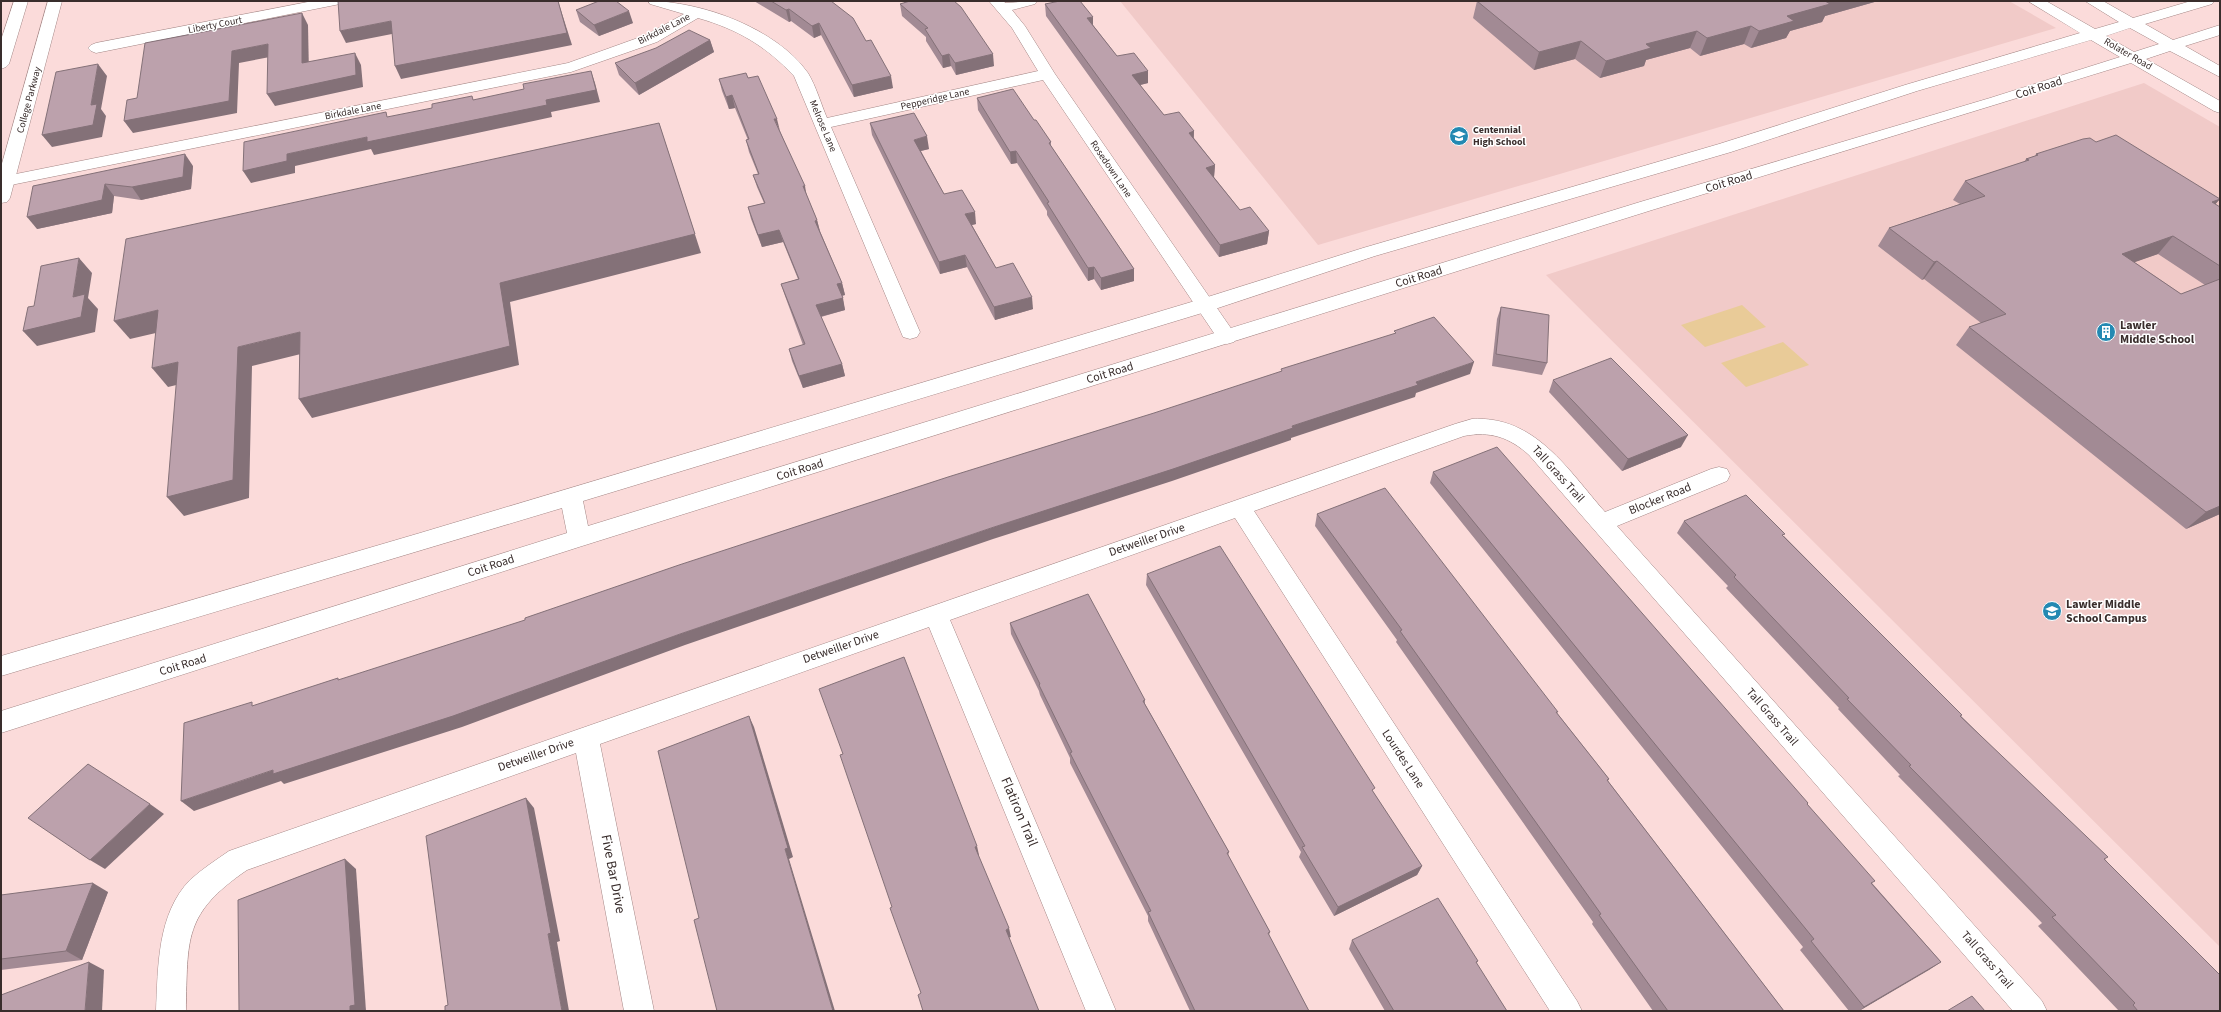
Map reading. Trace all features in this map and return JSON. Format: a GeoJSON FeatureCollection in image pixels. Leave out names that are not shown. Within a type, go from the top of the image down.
{"type":"FeatureCollection","features":[{"type":"Feature","properties":{"kind":"main road"},"geometry":{"type":"LineString","coordinates":[[1,64],[21,1]]}},
{"type":"Feature","properties":{"kind":"main road","name":"College Parkway"},"geometry":{"type":"LineString","coordinates":[[1,198],[4,181],[55,1]]}},
{"type":"Feature","properties":{"kind":"main road","name":"Liberty Court"},"geometry":{"type":"LineString","coordinates":[[96,48],[335,1]]}},
{"type":"Feature","properties":{"kind":"main road","name":"Melrose Lane"},"geometry":{"type":"LineString","coordinates":[[655,1],[728,22],[764,39],[779,50],[801,75],[910,332]]}},
{"type":"Feature","properties":{"kind":"main road"},"geometry":{"type":"LineString","coordinates":[[999,5],[1030,1]]}},
{"type":"Feature","properties":{"kind":"main road","name":"Rolater Road"},"geometry":{"type":"LineString","coordinates":[[2035,1],[2220,108]]}},
{"type":"Feature","properties":{"kind":"main road"},"geometry":{"type":"LineString","coordinates":[[2092,1],[2220,72]]}},
{"type":"Feature","properties":{"kind":"main road"},"geometry":{"type":"LineString","coordinates":[[1625,189],[1911,88],[2207,1]]}},
{"type":"Feature","properties":{"kind":"main road","name":"Rosedown Lane"},"geometry":{"type":"LineString","coordinates":[[999,5],[1018,26],[1047,74],[1227,336]]}},
{"type":"Feature","properties":{"kind":"main road","name":"Birkdale Lane"},"geometry":{"type":"LineString","coordinates":[[4,181],[571,66],[636,44],[663,32],[695,13]]}},
{"type":"Feature","properties":{"kind":"main road","name":"Coit Road"},"geometry":{"type":"LineString","coordinates":[[1,722],[579,538],[1646,206],[2133,58],[2220,30]]}},
{"type":"Feature","properties":{"kind":"main road","name":"Pepperidge Lane"},"geometry":{"type":"LineString","coordinates":[[823,124],[1047,74]]}},
{"type":"Feature","properties":{"kind":"main road"},"geometry":{"type":"LineString","coordinates":[[1,666],[178,615],[1205,304],[1369,252],[1603,184],[1625,189],[1646,206]]}},
{"type":"Feature","properties":{"kind":"main road","name":"Detweiller Drive"},"geometry":{"type":"LineString","coordinates":[[171,1011],[175,939],[179,924],[190,903],[212,878],[225,868],[246,857],[1462,429],[1489,426],[1508,430]]}},
{"type":"Feature","properties":{"kind":"main road","name":"Tall Grass Trail"},"geometry":{"type":"LineString","coordinates":[[1508,430],[1524,438],[1536,449],[2032,1011]]}},
{"type":"Feature","properties":{"kind":"main road","name":"Blocker Road"},"geometry":{"type":"LineString","coordinates":[[1601,523],[1719,475]]}},
{"type":"Feature","properties":{"kind":"main road"},"geometry":{"type":"LineString","coordinates":[[571,496],[579,538]]}},
{"type":"Feature","properties":{"kind":"main road","name":"Lourdes Lane"},"geometry":{"type":"LineString","coordinates":[[1240,507],[1567,1011]]}},
{"type":"Feature","properties":{"kind":"main road","name":"Flatiron Trail"},"geometry":{"type":"LineString","coordinates":[[936,614],[1101,1011]]}},
{"type":"Feature","properties":{"kind":"main road","name":"Five Bar Drive"},"geometry":{"type":"LineString","coordinates":[[586,737],[639,1011]]}},
{"type":"Feature","properties":{"kind":"shaded area","name":"Centennial High School"},"geometry":{"type":"Polygon","coordinates":[[[1120,1],[2009,1],[2056,28],[1318,245],[1120,1]]]}},
{"type":"Feature","properties":{"kind":"shaded area","name":"Lawler Middle School Campus"},"geometry":{"type":"Polygon","coordinates":[[[2144,83],[2220,127],[2220,947],[1546,275],[2144,83]]]}},
{"type":"Feature","properties":{"kind":"shaded area"},"geometry":{"type":"Polygon","coordinates":[[[1742,305],[1766,327],[1705,347],[1681,325],[1742,305]]]}},
{"type":"Feature","properties":{"kind":"shaded area"},"geometry":{"type":"Polygon","coordinates":[[[1783,342],[1809,365],[1746,387],[1721,363],[1783,342]]]}},
{"type":"Feature","properties":{"kind":"building"},"geometry":{"type":"Polygon","coordinates":[[[338,1],[558,1],[567,33],[395,66],[391,21],[340,31],[338,1]]]}},
{"type":"Feature","properties":{"kind":"building"},"geometry":{"type":"Polygon","coordinates":[[[599,1],[616,1],[629,11],[594,25],[576,10],[599,1]]]}},
{"type":"Feature","properties":{"kind":"building"},"geometry":{"type":"Polygon","coordinates":[[[771,1],[831,1],[853,18],[866,41],[871,40],[891,76],[852,85],[819,23],[812,26],[789,9],[786,10],[771,1]]]}},
{"type":"Feature","properties":{"kind":"building"},"geometry":{"type":"Polygon","coordinates":[[[910,1],[954,1],[961,7],[993,54],[955,63],[949,54],[942,56],[925,29],[928,28],[900,4],[910,1]]]}},
{"type":"Feature","properties":{"kind":"building"},"geometry":{"type":"Polygon","coordinates":[[[1060,1],[1080,1],[1093,17],[1087,18],[1117,56],[1134,53],[1148,71],[1132,75],[1164,115],[1179,112],[1194,131],[1189,133],[1215,165],[1206,168],[1240,210],[1250,207],[1269,231],[1220,245],[1045,4],[1060,1]]]}},
{"type":"Feature","properties":{"kind":"building"},"geometry":{"type":"Polygon","coordinates":[[[1477,1],[1825,1],[1830,4],[1787,16],[1794,21],[1759,31],[1751,26],[1707,38],[1697,31],[1646,44],[1651,48],[1606,61],[1581,41],[1539,52],[1477,1]]]}},
{"type":"Feature","properties":{"kind":"building"},"geometry":{"type":"Polygon","coordinates":[[[302,13],[302,63],[355,53],[356,75],[267,94],[268,44],[232,51],[229,101],[124,121],[127,100],[137,98],[145,43],[302,13]]]}},
{"type":"Feature","properties":{"kind":"building"},"geometry":{"type":"Polygon","coordinates":[[[689,30],[710,40],[635,83],[615,63],[656,48],[689,30]]]}},
{"type":"Feature","properties":{"kind":"building"},"geometry":{"type":"Polygon","coordinates":[[[98,64],[91,105],[97,104],[93,125],[42,135],[56,72],[98,64]]]}},
{"type":"Feature","properties":{"kind":"building"},"geometry":{"type":"Polygon","coordinates":[[[591,71],[596,90],[546,100],[547,105],[367,142],[367,137],[287,154],[287,161],[243,171],[244,142],[386,112],[387,117],[432,108],[432,104],[472,96],[473,100],[524,89],[523,84],[591,71]]]}},
{"type":"Feature","properties":{"kind":"building"},"geometry":{"type":"Polygon","coordinates":[[[746,73],[748,78],[758,76],[777,119],[774,119],[805,186],[803,186],[817,220],[815,221],[842,283],[837,284],[843,298],[816,305],[842,364],[799,376],[789,349],[805,344],[781,284],[799,279],[779,230],[758,235],[748,207],[765,203],[753,175],[759,174],[746,140],[749,139],[732,95],[726,97],[719,79],[746,73]]]}},
{"type":"Feature","properties":{"kind":"building"},"geometry":{"type":"Polygon","coordinates":[[[1013,89],[1051,142],[1049,143],[1134,269],[1101,278],[1094,267],[1088,268],[1047,203],[1049,202],[1016,151],[1010,152],[977,98],[1013,89]]]}},
{"type":"Feature","properties":{"kind":"building"},"geometry":{"type":"Polygon","coordinates":[[[914,113],[927,136],[914,140],[944,194],[962,190],[975,212],[965,214],[996,268],[1013,263],[1032,297],[994,307],[965,255],[939,262],[870,123],[914,113]]]}},
{"type":"Feature","properties":{"kind":"building"},"geometry":{"type":"Polygon","coordinates":[[[659,123],[695,234],[500,283],[510,346],[299,399],[300,332],[238,347],[233,480],[167,497],[178,362],[152,368],[158,310],[114,321],[126,239],[659,123]]]}},
{"type":"Feature","properties":{"kind":"building","name":"Lawler Middle School"},"geometry":{"type":"Polygon","coordinates":[[[2116,135],[2220,199],[2212,202],[2220,207],[2220,266],[2173,236],[2122,254],[2181,294],[2220,279],[2220,506],[2206,512],[1969,327],[2006,314],[1937,261],[1934,262],[1889,228],[1985,196],[1965,181],[2029,160],[2026,159],[2038,155],[2036,154],[2083,139],[2090,138],[2096,142],[2116,135]]]}},
{"type":"Feature","properties":{"kind":"building"},"geometry":{"type":"Polygon","coordinates":[[[185,154],[183,177],[132,187],[105,184],[102,200],[27,217],[33,186],[185,154]]]}},
{"type":"Feature","properties":{"kind":"building"},"geometry":{"type":"Polygon","coordinates":[[[79,258],[73,297],[85,294],[81,317],[23,331],[28,307],[34,306],[41,266],[79,258]]]}},
{"type":"Feature","properties":{"kind":"building"},"geometry":{"type":"Polygon","coordinates":[[[1501,307],[1549,315],[1547,363],[1496,354],[1501,307]]]}},
{"type":"Feature","properties":{"kind":"building"},"geometry":{"type":"Polygon","coordinates":[[[1434,317],[1474,362],[1416,382],[1418,385],[1292,426],[1293,428],[1173,469],[991,528],[680,634],[453,716],[273,774],[273,770],[181,801],[184,723],[252,702],[252,706],[525,620],[525,618],[679,565],[948,477],[1154,413],[1282,371],[1281,369],[1396,333],[1394,331],[1434,317]]]}},
{"type":"Feature","properties":{"kind":"building"},"geometry":{"type":"Polygon","coordinates":[[[1611,358],[1688,435],[1628,459],[1553,380],[1611,358]]]}},
{"type":"Feature","properties":{"kind":"building"},"geometry":{"type":"Polygon","coordinates":[[[1497,447],[1808,803],[1807,804],[1875,881],[1871,883],[1941,962],[1864,1007],[1811,941],[1814,939],[1433,472],[1497,447]]]}},
{"type":"Feature","properties":{"kind":"building"},"geometry":{"type":"Polygon","coordinates":[[[1385,488],[1558,712],[1556,712],[1609,779],[1607,780],[1784,1011],[1668,1011],[1400,631],[1402,630],[1317,514],[1385,488]]]}},
{"type":"Feature","properties":{"kind":"building"},"geometry":{"type":"Polygon","coordinates":[[[1746,495],[1785,534],[1782,535],[1962,715],[1960,716],[2108,857],[2104,859],[2220,975],[2220,1011],[2138,1011],[2133,1005],[2135,1003],[2052,917],[2056,915],[1909,766],[1911,765],[1847,699],[1849,698],[1734,577],[1736,575],[1684,521],[1746,495]]]}},
{"type":"Feature","properties":{"kind":"building"},"geometry":{"type":"Polygon","coordinates":[[[1220,546],[1375,788],[1372,790],[1422,866],[1338,907],[1302,847],[1305,846],[1147,574],[1220,546]]]}},
{"type":"Feature","properties":{"kind":"building"},"geometry":{"type":"Polygon","coordinates":[[[1088,594],[1145,700],[1143,701],[1229,852],[1227,853],[1270,932],[1268,933],[1309,1011],[1195,1011],[1148,912],[1151,911],[1070,753],[1072,752],[1010,623],[1088,594]]]}},
{"type":"Feature","properties":{"kind":"building"},"geometry":{"type":"Polygon","coordinates":[[[904,657],[977,846],[975,847],[1009,928],[1006,930],[1039,1011],[923,1011],[918,995],[921,993],[890,908],[892,907],[840,755],[843,754],[819,689],[904,657]]]}},
{"type":"Feature","properties":{"kind":"building"},"geometry":{"type":"Polygon","coordinates":[[[749,716],[788,848],[785,849],[833,1011],[717,1011],[694,920],[699,918],[658,751],[749,716]]]}},
{"type":"Feature","properties":{"kind":"building"},"geometry":{"type":"Polygon","coordinates":[[[88,764],[150,804],[90,860],[28,818],[88,764]]]}},
{"type":"Feature","properties":{"kind":"building"},"geometry":{"type":"Polygon","coordinates":[[[526,798],[551,933],[548,934],[562,1011],[445,1011],[445,1006],[448,1005],[426,836],[526,798]]]}},
{"type":"Feature","properties":{"kind":"building"},"geometry":{"type":"Polygon","coordinates":[[[345,859],[355,1005],[350,1006],[350,1011],[239,1011],[238,900],[345,859]]]}},
{"type":"Feature","properties":{"kind":"building"},"geometry":{"type":"Polygon","coordinates":[[[93,883],[66,951],[1,959],[1,895],[93,883]]]}},
{"type":"Feature","properties":{"kind":"building"},"geometry":{"type":"Polygon","coordinates":[[[1438,898],[1478,961],[1476,962],[1507,1011],[1394,1011],[1352,940],[1438,898]]]}},
{"type":"Feature","properties":{"kind":"building"},"geometry":{"type":"Polygon","coordinates":[[[89,962],[85,1011],[1,1011],[1,995],[89,962]]]}},
{"type":"Feature","properties":{"kind":"building"},"geometry":{"type":"Polygon","coordinates":[[[1972,996],[1985,1011],[1947,1011],[1972,996]]]}},
{"type":"Feature","properties":{"kind":"place","name":"Centennial High School"},"geometry":{"type":"Point","coordinates":[1459,136]}},
{"type":"Feature","properties":{"kind":"place","name":"Lawler Middle School"},"geometry":{"type":"Point","coordinates":[2106,332]}},
{"type":"Feature","properties":{"kind":"place","name":"Lawler Middle School Campus"},"geometry":{"type":"Point","coordinates":[2052,611]}}]}
